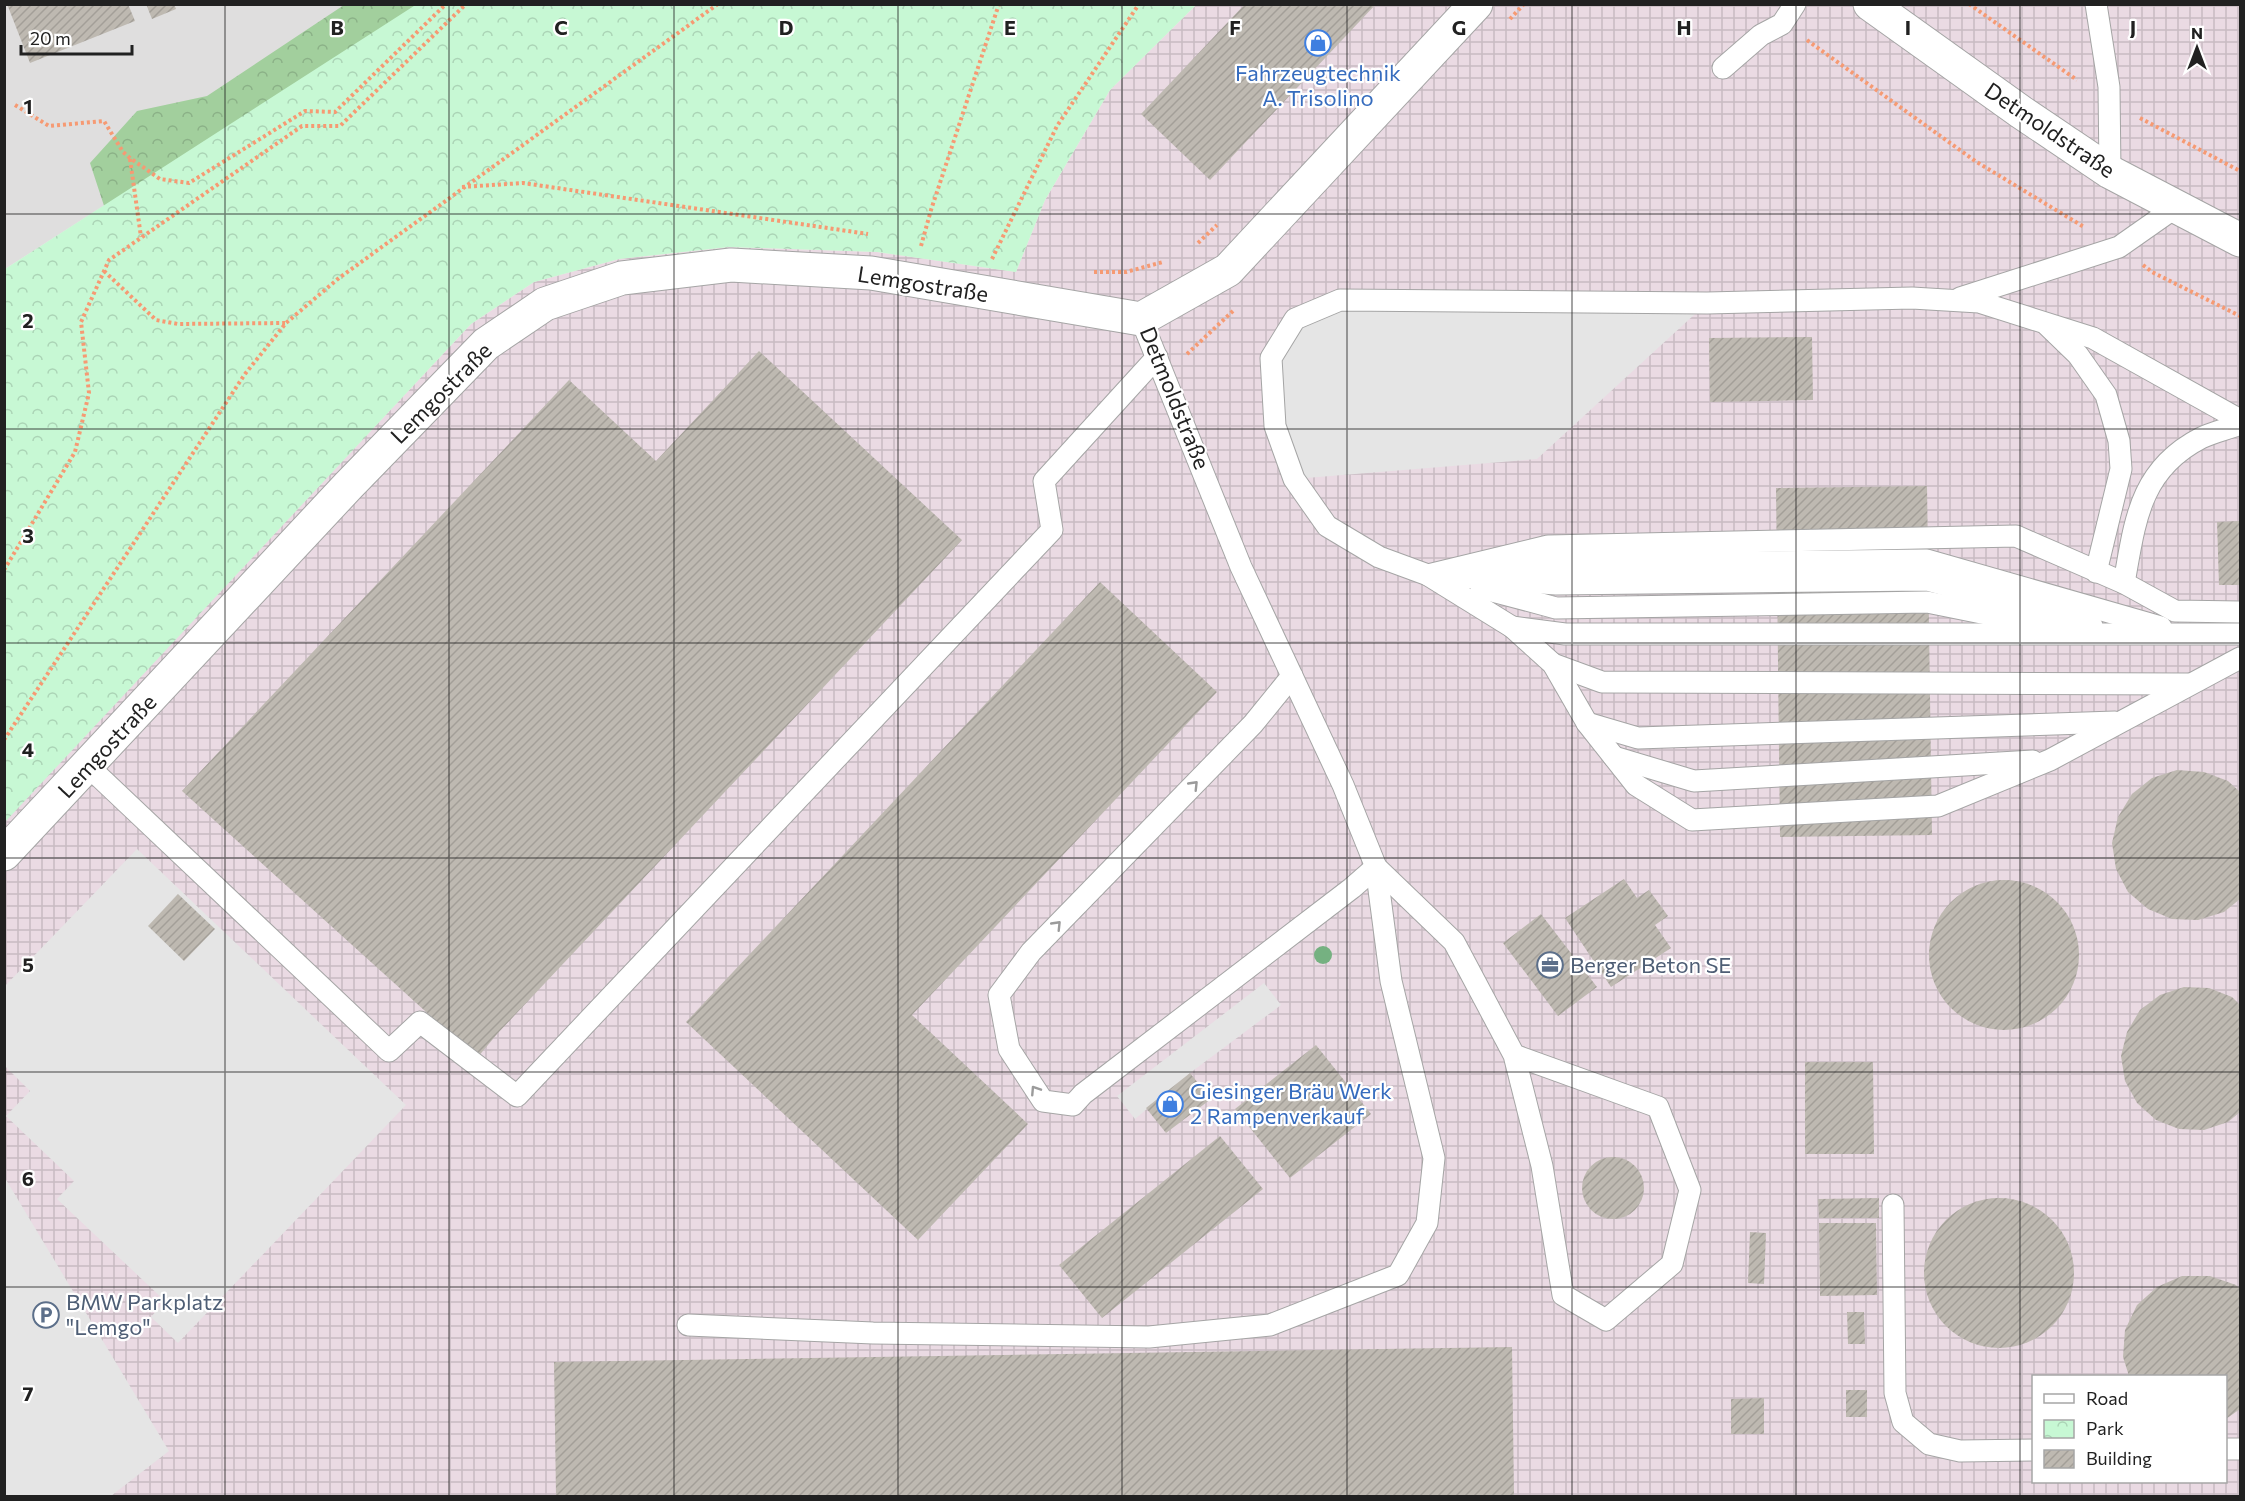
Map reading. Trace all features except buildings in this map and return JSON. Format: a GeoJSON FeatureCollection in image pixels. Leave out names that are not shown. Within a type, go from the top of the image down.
{"type":"FeatureCollection","features":[{"type":"Feature","properties":{"kind":"street","name":"Detmoldstraße"},"geometry":{"type":"LineString","coordinates":[[1142,319],[1228,270],[1476,4]]}},
{"type":"Feature","properties":{"kind":"street","name":"Detmoldstraße"},"geometry":{"type":"LineString","coordinates":[[1870,4],[2021,112],[2110,172],[2241,240]]}},
{"type":"Feature","properties":{"kind":"street","name":"Lemgostraße"},"geometry":{"type":"LineString","coordinates":[[4,854],[89,766],[348,486],[486,344],[545,304],[622,278],[731,265],[871,273],[1142,319]]}},
{"type":"Feature","properties":{"kind":"lane"},"geometry":{"type":"LineString","coordinates":[[1723,68],[1761,35],[1782,24],[1795,4]]}},
{"type":"Feature","properties":{"kind":"lane"},"geometry":{"type":"LineString","coordinates":[[2096,4],[2109,87],[2110,172]]}},
{"type":"Feature","properties":{"kind":"lane"},"geometry":{"type":"LineString","coordinates":[[1951,301],[2119,248],[2176,207]]}},
{"type":"Feature","properties":{"kind":"lane"},"geometry":{"type":"LineString","coordinates":[[2080,634],[1928,602],[1556,608],[1428,575],[1379,557],[1327,526],[1294,479],[1275,426],[1271,358],[1295,319],[1340,300],[1707,303],[1912,298],[1979,302],[2093,338],[2241,422]]}},
{"type":"Feature","properties":{"kind":"lane","name":"Detmoldstraße"},"geometry":{"type":"LineString","coordinates":[[1142,319],[1241,567],[1342,784],[1376,867]]}},
{"type":"Feature","properties":{"kind":"lane"},"geometry":{"type":"LineString","coordinates":[[2042,321],[2078,355],[2106,395],[2119,441],[2121,469],[2096,572]]}},
{"type":"Feature","properties":{"kind":"lane"},"geometry":{"type":"LineString","coordinates":[[89,766],[389,1051],[420,1022],[517,1096],[1052,530],[1044,481],[1157,357]]}},
{"type":"Feature","properties":{"kind":"lane"},"geometry":{"type":"LineString","coordinates":[[2124,584],[2135,523],[2148,485],[2169,459],[2201,438],[2241,422]]}},
{"type":"Feature","properties":{"kind":"lane"},"geometry":{"type":"LineString","coordinates":[[1428,575],[1548,546],[2016,536],[2124,584],[2175,611],[2241,612]]}},
{"type":"Feature","properties":{"kind":"lane"},"geometry":{"type":"LineString","coordinates":[[1469,566],[1928,560],[2185,634]]}},
{"type":"Feature","properties":{"kind":"lane"},"geometry":{"type":"LineString","coordinates":[[1428,575],[1512,627],[1553,664],[1587,723],[1636,784],[1692,820],[1938,806],[2050,760],[2241,658]]}},
{"type":"Feature","properties":{"kind":"lane"},"geometry":{"type":"LineString","coordinates":[[1428,575],[1556,584],[1928,580],[2118,634]]}},
{"type":"Feature","properties":{"kind":"lane"},"geometry":{"type":"LineString","coordinates":[[1512,627],[1565,634],[2241,634]]}},
{"type":"Feature","properties":{"kind":"lane"},"geometry":{"type":"LineString","coordinates":[[1553,664],[1602,682],[2192,684]]}},
{"type":"Feature","properties":{"kind":"lane"},"geometry":{"type":"LineString","coordinates":[[1292,676],[1253,724],[1031,952],[999,996],[1009,1049],[1043,1101],[1073,1105],[1083,1094],[1352,888],[1376,867]]}},
{"type":"Feature","properties":{"kind":"lane"},"geometry":{"type":"LineString","coordinates":[[1587,723],[1638,738],[2121,722]]}},
{"type":"Feature","properties":{"kind":"lane"},"geometry":{"type":"LineString","coordinates":[[1614,757],[1694,781],[2050,760]]}},
{"type":"Feature","properties":{"kind":"lane"},"geometry":{"type":"LineString","coordinates":[[1376,867],[1454,942],[1514,1055],[1542,1166],[1563,1295],[1606,1320],[1672,1264],[1690,1190],[1658,1107],[1514,1055]]}},
{"type":"Feature","properties":{"kind":"lane"},"geometry":{"type":"LineString","coordinates":[[688,1325],[873,1333],[1149,1337],[1270,1325],[1398,1275],[1427,1223],[1434,1158],[1390,981],[1376,867]]}},
{"type":"Feature","properties":{"kind":"lane"},"geometry":{"type":"LineString","coordinates":[[1893,1205],[1895,1393],[1903,1422],[1929,1444],[1960,1451],[2032,1450]]}},
{"type":"Feature","properties":{"kind":"path"},"geometry":{"type":"LineString","coordinates":[[15,105],[49,126],[104,121],[123,152],[130,158],[160,179],[189,183],[305,111],[335,112],[446,4]]}},
{"type":"Feature","properties":{"kind":"path"},"geometry":{"type":"LineString","coordinates":[[4,570],[75,452],[89,393],[81,322],[109,260],[302,126],[340,126],[465,4]]}},
{"type":"Feature","properties":{"kind":"path"},"geometry":{"type":"LineString","coordinates":[[4,740],[245,374],[286,323],[339,278],[718,4]]}},
{"type":"Feature","properties":{"kind":"path"},"geometry":{"type":"LineString","coordinates":[[933,246],[922,243],[931,210],[999,4]]}},
{"type":"Feature","properties":{"kind":"path"},"geometry":{"type":"LineString","coordinates":[[1002,261],[991,260],[1058,126],[1139,4]]}},
{"type":"Feature","properties":{"kind":"path"},"geometry":{"type":"LineString","coordinates":[[1782,24],[1835,59],[1975,162],[2119,248],[2152,272],[2241,316]]}},
{"type":"Feature","properties":{"kind":"path"},"geometry":{"type":"LineString","coordinates":[[130,158],[141,238]]}},
{"type":"Feature","properties":{"kind":"path"},"geometry":{"type":"LineString","coordinates":[[462,188],[523,183],[877,236]]}},
{"type":"Feature","properties":{"kind":"path"},"geometry":{"type":"LineString","coordinates":[[1193,248],[1223,218]]}},
{"type":"Feature","properties":{"kind":"path"},"geometry":{"type":"LineString","coordinates":[[1089,272],[1126,272],[1168,260]]}},
{"type":"Feature","properties":{"kind":"path"},"geometry":{"type":"LineString","coordinates":[[104,271],[156,320],[178,324],[286,323]]}},
{"type":"Feature","properties":{"kind":"shaded area"},"geometry":{"type":"Polygon","coordinates":[[[5,5],[417,5],[5,269],[5,5]]]}},
{"type":"Feature","properties":{"kind":"shaded area"},"geometry":{"type":"Polygon","coordinates":[[[1196,5],[2240,5],[2240,1496],[5,1496],[4,822],[471,324],[534,282],[619,259],[729,247],[877,252],[1016,272],[1045,200],[1110,90],[1196,5]]]}},
{"type":"Feature","properties":{"kind":"shaded area"},"geometry":{"type":"Polygon","coordinates":[[[1340,300],[1707,303],[1537,459],[1294,479],[1271,358],[1295,319],[1340,300]]]}},
{"type":"Feature","properties":{"kind":"shaded area"},"geometry":{"type":"Polygon","coordinates":[[[137,849],[406,1105],[178,1343],[151,1317],[165,1301],[57,1199],[74,1181],[6,1116],[30,1091],[5,1066],[4,987],[137,849]]]}},
{"type":"Feature","properties":{"kind":"shaded area"},"geometry":{"type":"Polygon","coordinates":[[[1264,983],[1281,1005],[1190,1073],[1135,1119],[1117,1096],[1264,983]]]}},
{"type":"Feature","properties":{"kind":"shaded area","name":"BMW Parkplatz \"Lemgo\""},"geometry":{"type":"Polygon","coordinates":[[[5,1178],[169,1451],[111,1496],[5,1496],[5,1178]]]}},
{"type":"Feature","properties":{"kind":"green space"},"geometry":{"type":"Polygon","coordinates":[[[417,4],[1196,5],[1110,90],[1045,200],[1016,272],[877,252],[729,247],[619,259],[534,282],[471,324],[5,822],[5,269],[417,4]]]}},
{"type":"Feature","properties":{"kind":"green space"},"geometry":{"type":"Polygon","coordinates":[[[344,5],[599,5],[108,218],[90,163],[137,111],[207,96],[344,5]]]}},
{"type":"Feature","properties":{"kind":"place","name":"Fahrzeugtechnik A. Trisolino"},"geometry":{"type":"Point","coordinates":[1318,43]}},
{"type":"Feature","properties":{"kind":"place","name":"Berger Beton SE"},"geometry":{"type":"Point","coordinates":[1550,965]}},
{"type":"Feature","properties":{"kind":"place","name":"Giesinger Bräu Werk 2 Rampenverkauf"},"geometry":{"type":"Point","coordinates":[1170,1104]}},
{"type":"Feature","properties":{"kind":"place","name":"BMW Parkplatz \"Lemgo\""},"geometry":{"type":"Point","coordinates":[46,1315]}}]}
